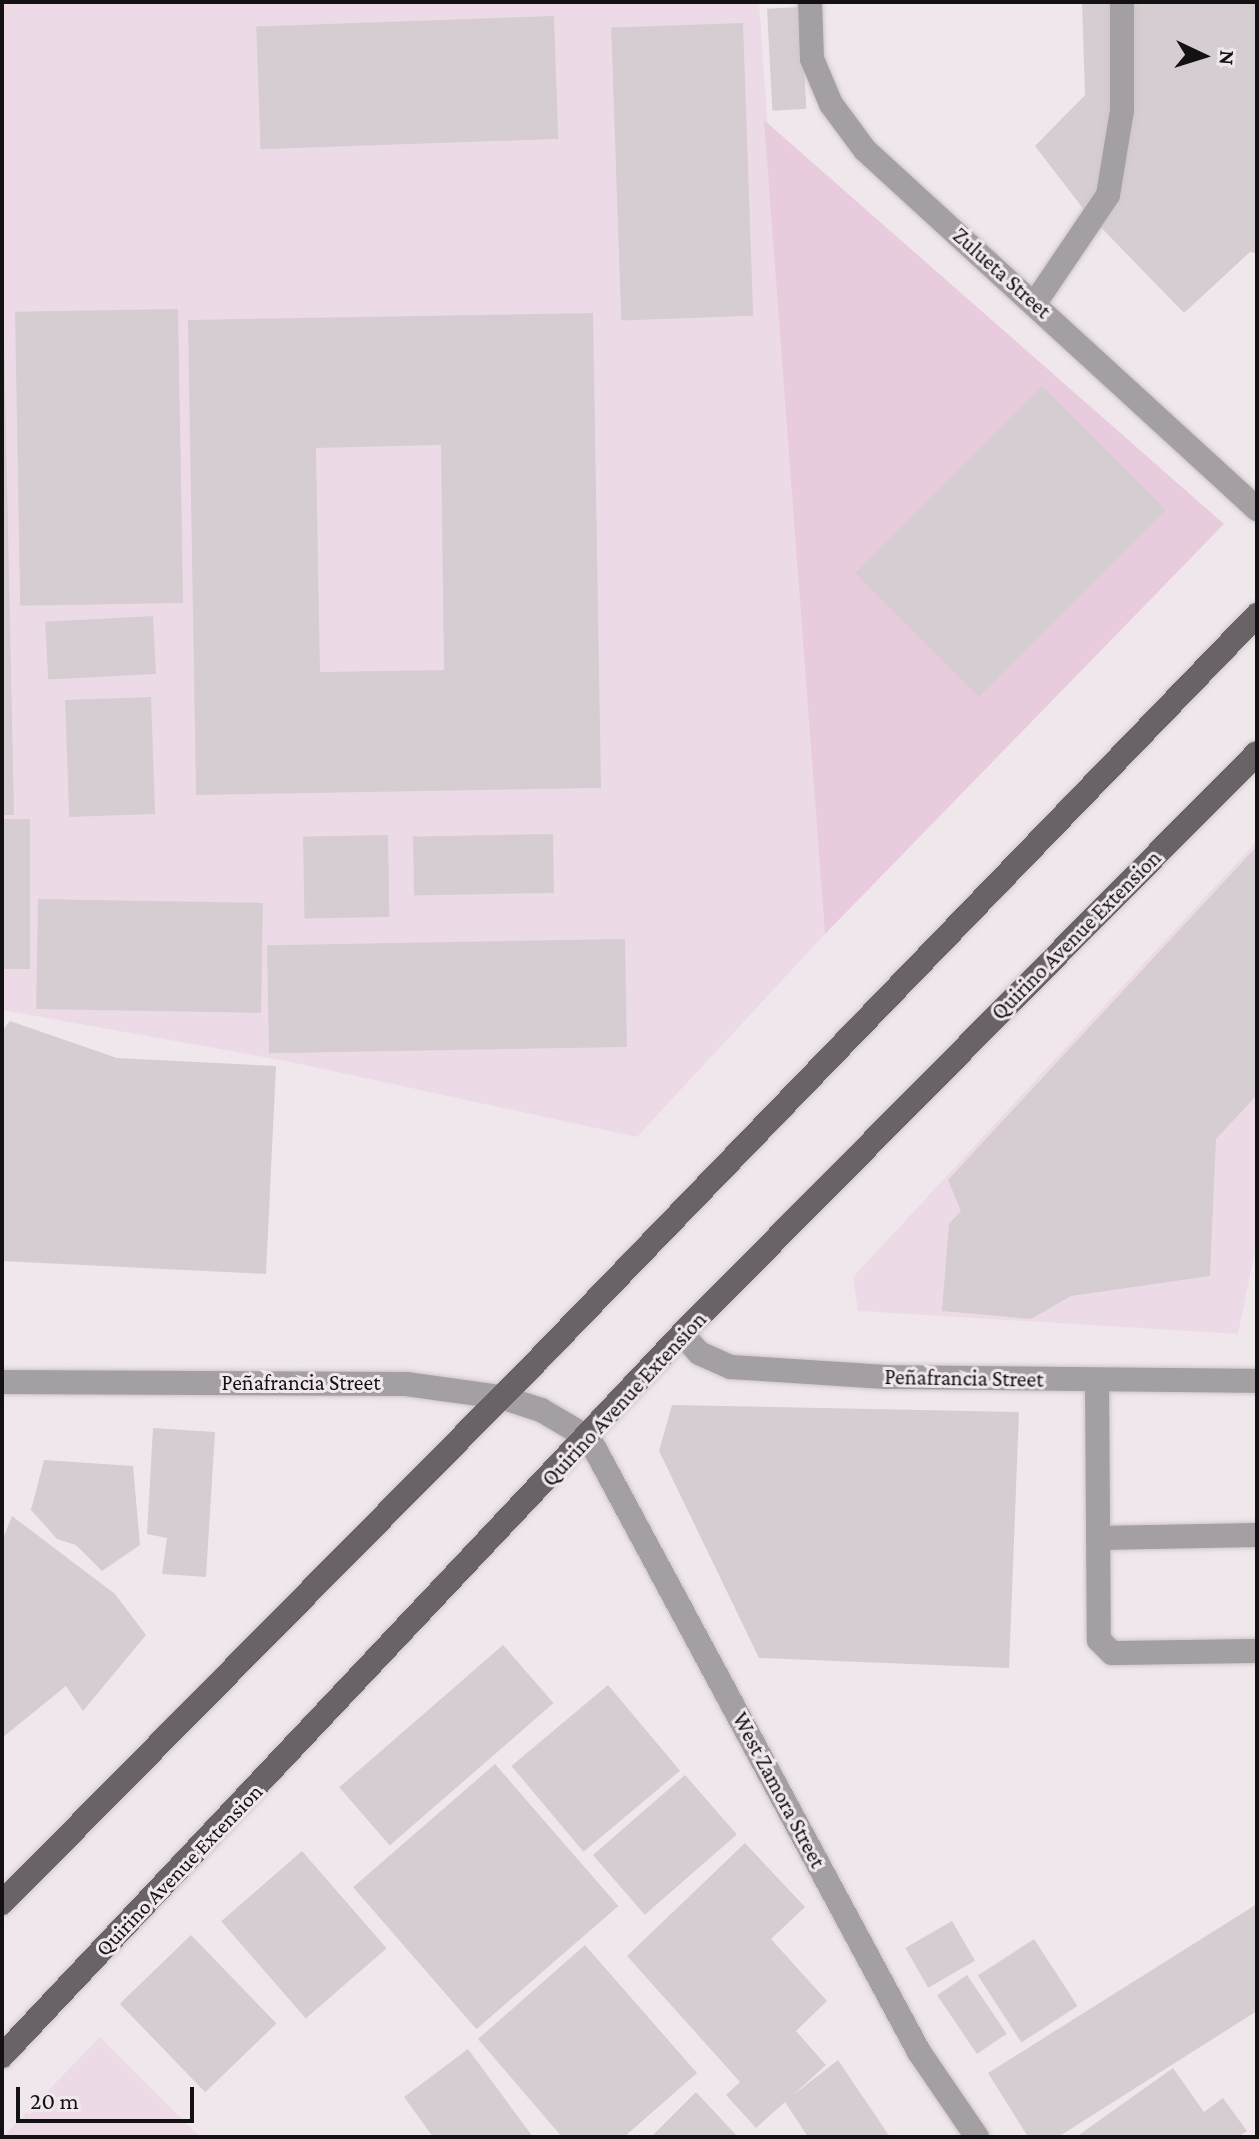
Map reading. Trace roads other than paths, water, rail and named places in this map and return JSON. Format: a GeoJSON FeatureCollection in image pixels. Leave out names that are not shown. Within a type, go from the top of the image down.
{"type":"FeatureCollection","features":[{"type":"Feature","properties":{"kind":"main road"},"geometry":{"type":"LineString","coordinates":[[2,1903],[501,1397],[1257,615]]}},
{"type":"Feature","properties":{"kind":"main road","name":"Quirino Avenue Extension"},"geometry":{"type":"LineString","coordinates":[[2,2056],[589,1438],[682,1334],[1257,753]]}},
{"type":"Feature","properties":{"kind":"street","name":"Zulueta Street"},"geometry":{"type":"LineString","coordinates":[[810,2],[812,59],[840,116],[865,150],[1257,509]]}},
{"type":"Feature","properties":{"kind":"street"},"geometry":{"type":"LineString","coordinates":[[1035,303],[1108,195],[1122,110],[1122,2]]}},
{"type":"Feature","properties":{"kind":"street","name":"Peñafrancia Street"},"geometry":{"type":"LineString","coordinates":[[682,1334],[699,1353],[731,1367],[886,1377],[1257,1381]]}},
{"type":"Feature","properties":{"kind":"street"},"geometry":{"type":"LineString","coordinates":[[1097,1380],[1096,1627],[1104,1648],[1112,1653],[1257,1651]]}},
{"type":"Feature","properties":{"kind":"street","name":"Peñafrancia Street"},"geometry":{"type":"LineString","coordinates":[[2,1382],[406,1384],[501,1397],[541,1410],[589,1438]]}},
{"type":"Feature","properties":{"kind":"street","name":"West Zamora Street"},"geometry":{"type":"LineString","coordinates":[[589,1438],[919,2052],[977,2137]]}},
{"type":"Feature","properties":{"kind":"street"},"geometry":{"type":"LineString","coordinates":[[1098,1538],[1257,1535]]}}]}
